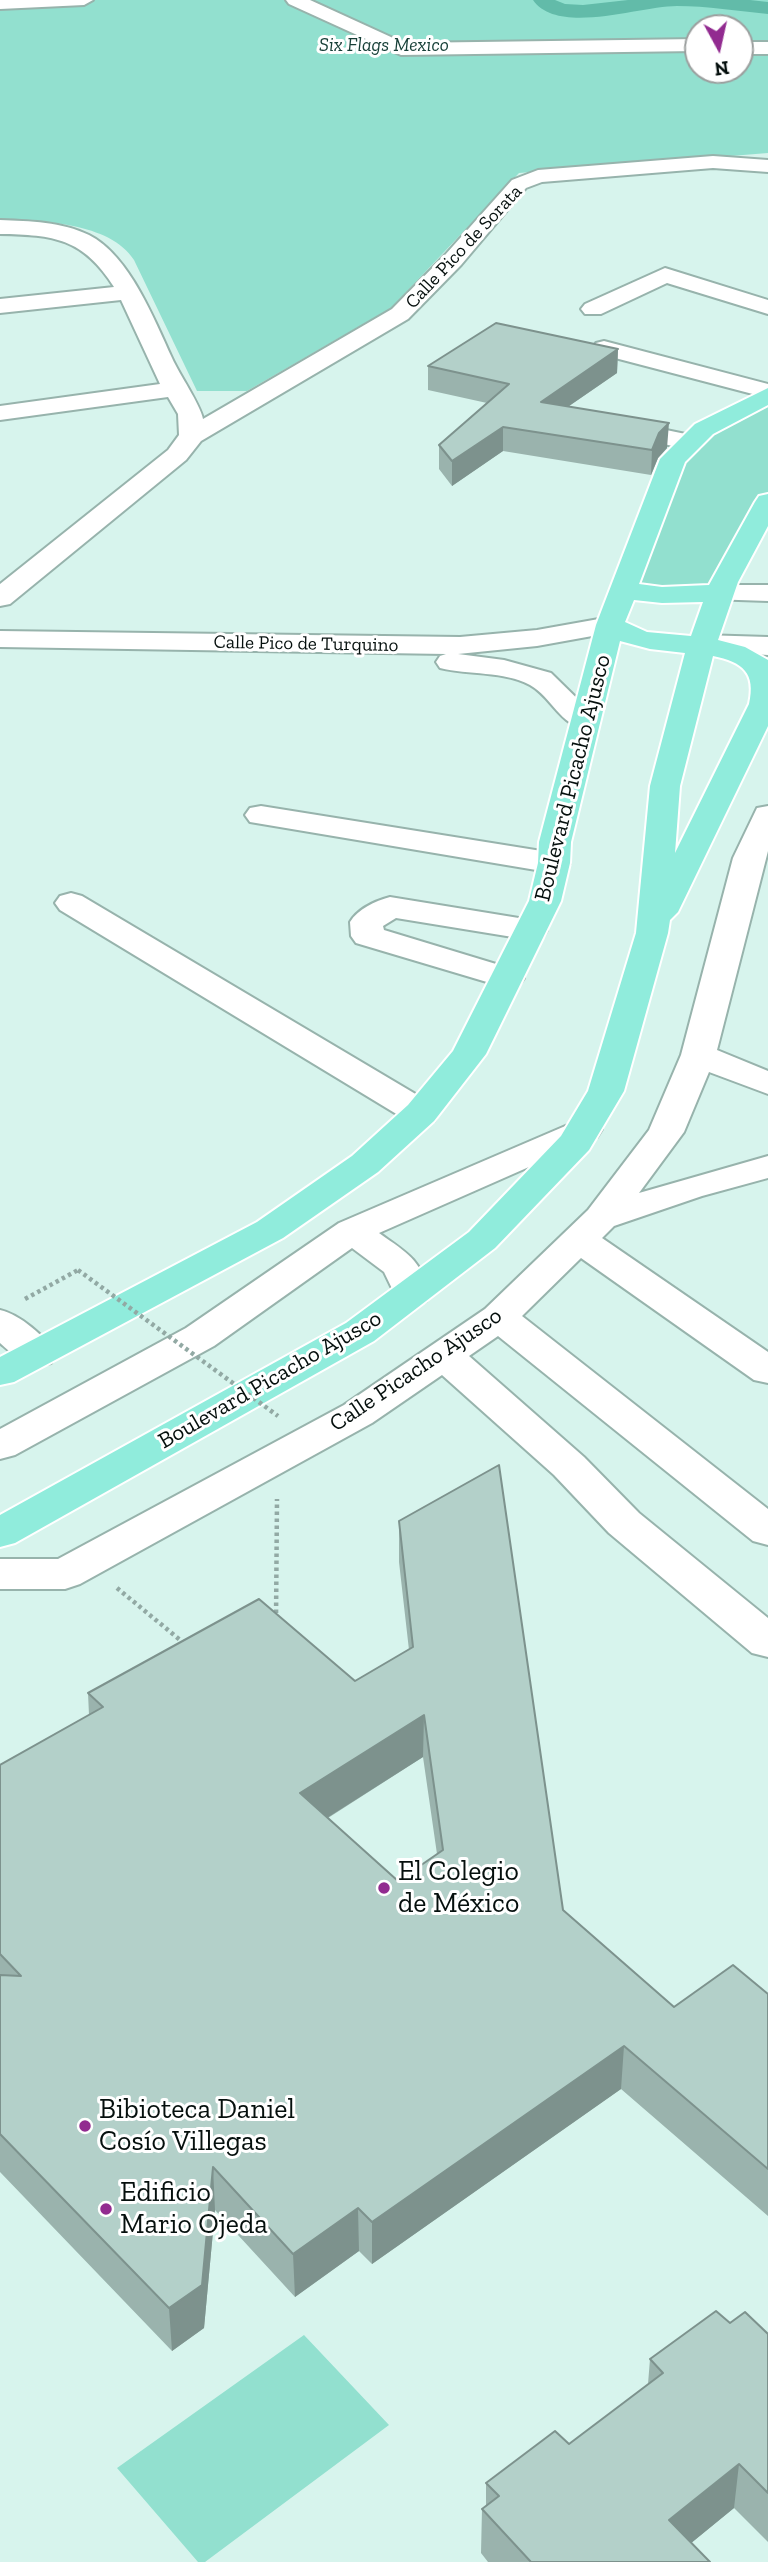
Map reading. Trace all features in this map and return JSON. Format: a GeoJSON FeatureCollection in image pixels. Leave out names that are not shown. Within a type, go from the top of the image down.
{"type":"FeatureCollection","features":[{"type":"Feature","properties":{"kind":"main road","name":"Boulevard Picacho Ajusco"},"geometry":{"type":"LineString","coordinates":[[11,1364],[270,1230],[365,1164],[421,1113],[469,1054],[545,901],[554,863],[555,842],[610,625],[673,459],[704,429],[768,393]]}},
{"type":"Feature","properties":{"kind":"main road","name":"Boulevard Picacho Ajusco"},"geometry":{"type":"LineString","coordinates":[[0,1533],[360,1332],[482,1240],[576,1142],[606,1091],[652,933],[665,786],[702,644],[719,593],[768,502]]}},
{"type":"Feature","properties":{"kind":"main road"},"geometry":{"type":"LineString","coordinates":[[624,590],[662,595],[719,593]]}},
{"type":"Feature","properties":{"kind":"main road"},"geometry":{"type":"LineString","coordinates":[[610,625],[625,635],[650,641],[702,644],[737,654],[757,665],[767,681],[764,704],[652,933]]}},
{"type":"Feature","properties":{"kind":"street"},"geometry":{"type":"LineString","coordinates":[[0,4],[84,0]]}},
{"type":"Feature","properties":{"kind":"street"},"geometry":{"type":"LineString","coordinates":[[295,0],[401,48],[684,45]]}},
{"type":"Feature","properties":{"kind":"street","name":"Calle Pico de Sorata"},"geometry":{"type":"LineString","coordinates":[[0,598],[177,455],[192,436],[400,314],[453,260],[519,184],[538,176],[687,164],[728,162],[768,166]]}},
{"type":"Feature","properties":{"kind":"street"},"geometry":{"type":"LineString","coordinates":[[0,227],[44,229],[68,234],[86,242],[103,256],[128,292],[174,389],[190,416],[192,436]]}},
{"type":"Feature","properties":{"kind":"street"},"geometry":{"type":"LineString","coordinates":[[593,309],[665,275],[768,307]]}},
{"type":"Feature","properties":{"kind":"street"},"geometry":{"type":"LineString","coordinates":[[0,306],[128,292]]}},
{"type":"Feature","properties":{"kind":"street"},"geometry":{"type":"LineString","coordinates":[[604,348],[768,393]]}},
{"type":"Feature","properties":{"kind":"street"},"geometry":{"type":"LineString","coordinates":[[0,412],[174,389]]}},
{"type":"Feature","properties":{"kind":"street"},"geometry":{"type":"LineString","coordinates":[[597,423],[691,442]]}},
{"type":"Feature","properties":{"kind":"street"},"geometry":{"type":"LineString","coordinates":[[719,593],[768,593]]}},
{"type":"Feature","properties":{"kind":"street","name":"Calle Pico de Turquino"},"geometry":{"type":"LineString","coordinates":[[0,639],[460,646],[537,638],[610,625]]}},
{"type":"Feature","properties":{"kind":"street"},"geometry":{"type":"LineString","coordinates":[[702,644],[768,646]]}},
{"type":"Feature","properties":{"kind":"street","name":"Calle Pico de Turquino"},"geometry":{"type":"LineString","coordinates":[[0,655],[461,662],[525,673],[541,679],[584,720]]}},
{"type":"Feature","properties":{"kind":"street"},"geometry":{"type":"LineString","coordinates":[[261,815],[554,863]]}},
{"type":"Feature","properties":{"kind":"street","name":"Calle Picacho Ajusco"},"geometry":{"type":"LineString","coordinates":[[0,1574],[65,1574],[358,1414],[499,1317],[590,1228],[666,1132],[698,1055],[749,858],[768,815]]}},
{"type":"Feature","properties":{"kind":"street"},"geometry":{"type":"LineString","coordinates":[[71,903],[421,1113]]}},
{"type":"Feature","properties":{"kind":"street"},"geometry":{"type":"LineString","coordinates":[[507,978],[368,936],[366,922],[390,907],[531,930]]}},
{"type":"Feature","properties":{"kind":"street"},"geometry":{"type":"LineString","coordinates":[[698,1055],[768,1083]]}},
{"type":"Feature","properties":{"kind":"street"},"geometry":{"type":"LineString","coordinates":[[0,1446],[200,1337],[352,1231],[584,1129]]}},
{"type":"Feature","properties":{"kind":"street"},"geometry":{"type":"LineString","coordinates":[[768,1167],[689,1188],[590,1228],[768,1371]]}},
{"type":"Feature","properties":{"kind":"street"},"geometry":{"type":"LineString","coordinates":[[352,1231],[401,1266],[412,1293]]}},
{"type":"Feature","properties":{"kind":"street"},"geometry":{"type":"LineString","coordinates":[[7,1313],[11,1364]]}},
{"type":"Feature","properties":{"kind":"street"},"geometry":{"type":"LineString","coordinates":[[499,1317],[768,1531]]}},
{"type":"Feature","properties":{"kind":"street"},"geometry":{"type":"LineString","coordinates":[[444,1355],[569,1466],[624,1523],[768,1642]]}},
{"type":"Feature","properties":{"kind":"path"},"geometry":{"type":"LineString","coordinates":[[7,1313],[78,1270],[278,1416]]}},
{"type":"Feature","properties":{"kind":"path"},"geometry":{"type":"LineString","coordinates":[[276,1629],[277,1498]]}},
{"type":"Feature","properties":{"kind":"path"},"geometry":{"type":"LineString","coordinates":[[117,1588],[191,1649]]}},
{"type":"Feature","properties":{"kind":"green space","name":"Six Flags Mexico"},"geometry":{"type":"Polygon","coordinates":[[[0,0],[768,0],[768,153],[519,173],[391,308],[247,391],[197,391],[134,260],[123,247],[92,231],[34,221],[0,219],[0,0]]]}},
{"type":"Feature","properties":{"kind":"green space"},"geometry":{"type":"Polygon","coordinates":[[[768,398],[768,501],[713,591],[625,585],[678,460],[709,431],[768,398]]]}},
{"type":"Feature","properties":{"kind":"green space"},"geometry":{"type":"Polygon","coordinates":[[[304,2335],[389,2425],[205,2562],[198,2562],[117,2468],[304,2335]]]}},
{"type":"Feature","properties":{"kind":"building"},"geometry":{"type":"Polygon","coordinates":[[[496,323],[618,349],[541,402],[669,423],[659,433],[652,450],[503,427],[452,461],[439,445],[509,384],[428,366],[496,323]]]}},
{"type":"Feature","properties":{"kind":"building"},"geometry":{"type":"Polygon","coordinates":[[[499,1465],[563,1910],[674,2007],[733,1965],[768,1994],[768,2169],[624,2046],[372,2222],[358,2208],[293,2254],[213,2167],[202,2285],[169,2308],[0,2134],[0,1975],[21,1976],[0,1954],[0,1765],[103,1707],[88,1693],[259,1599],[355,1681],[413,1647],[399,1521],[499,1465]],[[424,1715],[300,1793],[398,1881],[443,1850],[424,1715]]]}},
{"type":"Feature","properties":{"kind":"building"},"geometry":{"type":"Polygon","coordinates":[[[716,2311],[730,2323],[745,2312],[768,2334],[768,2493],[739,2464],[669,2520],[710,2562],[531,2562],[482,2509],[499,2496],[486,2483],[555,2431],[569,2444],[663,2373],[650,2359],[716,2311]]]}},
{"type":"Feature","properties":{"kind":"waterway"},"geometry":{"type":"LineString","coordinates":[[543,0],[551,7],[565,11],[675,0],[768,8]]}},
{"type":"Feature","properties":{"kind":"place","name":"El Colegio de México"},"geometry":{"type":"Point","coordinates":[384,1888]}},
{"type":"Feature","properties":{"kind":"place","name":"Bibioteca Daniel Cosío Villegas"},"geometry":{"type":"Point","coordinates":[85,2126]}},
{"type":"Feature","properties":{"kind":"place","name":"Edificio Mario Ojeda"},"geometry":{"type":"Point","coordinates":[106,2209]}}]}
